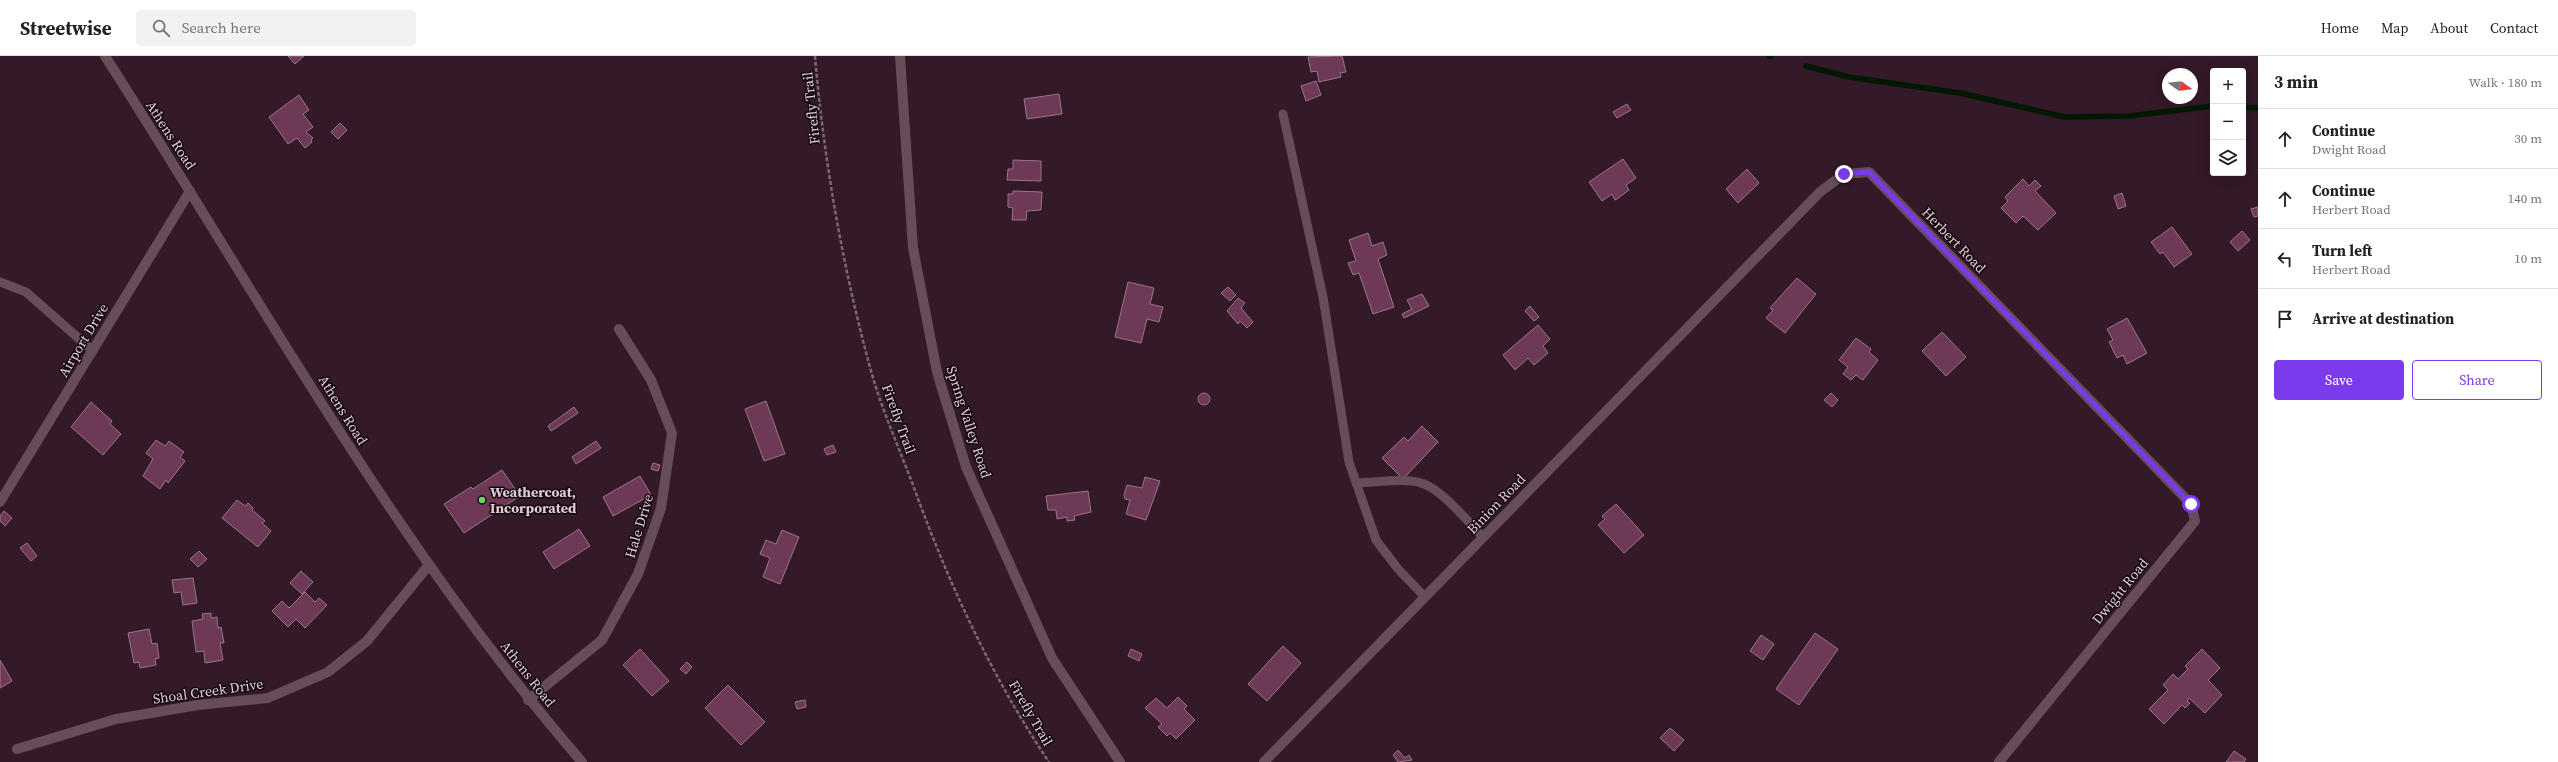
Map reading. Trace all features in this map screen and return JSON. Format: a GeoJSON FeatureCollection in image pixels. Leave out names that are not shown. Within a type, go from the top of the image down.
{"type":"FeatureCollection","features":[{"type":"Feature","properties":{"kind":"street","name":"Athens Road"},"geometry":{"type":"LineString","coordinates":[[105,56],[345,439],[428,566],[528,700],[582,762]]}},
{"type":"Feature","properties":{"kind":"street","name":"Spring Valley Road"},"geometry":{"type":"LineString","coordinates":[[900,56],[913,248],[937,372],[966,467],[1052,658],[1120,762]]}},
{"type":"Feature","properties":{"kind":"street","name":"Herbert Road"},"geometry":{"type":"LineString","coordinates":[[1749,265],[1835,180],[1844,174],[1869,172],[2129,440]]}},
{"type":"Feature","properties":{"kind":"street","name":"Airport Drive"},"geometry":{"type":"LineString","coordinates":[[0,502],[190,191]]}},
{"type":"Feature","properties":{"kind":"street","name":"Binion Road"},"geometry":{"type":"LineString","coordinates":[[1264,762],[1749,265]]}},
{"type":"Feature","properties":{"kind":"street","name":"Hale Drive"},"geometry":{"type":"LineString","coordinates":[[528,700],[602,640],[638,574],[661,508],[672,433],[651,380],[619,329]]}},
{"type":"Feature","properties":{"kind":"street","name":"Dwight Road"},"geometry":{"type":"LineString","coordinates":[[1999,762],[2195,521],[2191,504],[2129,440]]}},
{"type":"Feature","properties":{"kind":"street","name":"Shoal Creek Drive"},"geometry":{"type":"LineString","coordinates":[[17,749],[116,719],[198,705],[268,698],[328,672],[367,640],[428,566]]}},
{"type":"Feature","properties":{"kind":"lane"},"geometry":{"type":"LineString","coordinates":[[1282,114],[1323,297],[1341,419],[1349,462],[1376,540],[1398,569],[1425,597]]}},
{"type":"Feature","properties":{"kind":"lane"},"geometry":{"type":"LineString","coordinates":[[0,282],[26,292],[92,351]]}},
{"type":"Feature","properties":{"kind":"lane"},"geometry":{"type":"LineString","coordinates":[[1356,483],[1402,482],[1424,484],[1443,497],[1484,537]]}},
{"type":"Feature","properties":{"kind":"path","name":"Firefly Trail"},"geometry":{"type":"LineString","coordinates":[[815,56],[821,126],[846,262],[872,372],[939,557],[967,620],[1049,762]]}},
{"type":"Feature","properties":{"kind":"building"},"geometry":{"type":"Polygon","coordinates":[[[288,56],[304,56],[295,64],[288,56]]]}},
{"type":"Feature","properties":{"kind":"building"},"geometry":{"type":"Polygon","coordinates":[[[1342,56],[1346,72],[1340,73],[1341,77],[1319,82],[1317,71],[1311,72],[1308,57],[1342,56]]]}},
{"type":"Feature","properties":{"kind":"building"},"geometry":{"type":"Polygon","coordinates":[[[1316,81],[1321,95],[1306,101],[1301,86],[1316,81]]]}},
{"type":"Feature","properties":{"kind":"building"},"geometry":{"type":"Polygon","coordinates":[[[1059,94],[1062,114],[1027,119],[1024,99],[1059,94]]]}},
{"type":"Feature","properties":{"kind":"building"},"geometry":{"type":"Polygon","coordinates":[[[299,95],[309,110],[303,114],[313,127],[306,132],[313,138],[311,140],[312,142],[305,148],[297,138],[288,144],[269,117],[299,95]]]}},
{"type":"Feature","properties":{"kind":"building"},"geometry":{"type":"Polygon","coordinates":[[[1627,104],[1631,110],[1617,118],[1613,112],[1627,104]]]}},
{"type":"Feature","properties":{"kind":"building"},"geometry":{"type":"Polygon","coordinates":[[[340,123],[347,130],[338,139],[331,132],[340,123]]]}},
{"type":"Feature","properties":{"kind":"building"},"geometry":{"type":"Polygon","coordinates":[[[1623,159],[1636,178],[1626,185],[1629,190],[1617,199],[1615,200],[1612,194],[1602,201],[1589,182],[1623,159]]]}},
{"type":"Feature","properties":{"kind":"building"},"geometry":{"type":"Polygon","coordinates":[[[1013,160],[1041,161],[1041,181],[1007,180],[1008,169],[1013,169],[1013,160]]]}},
{"type":"Feature","properties":{"kind":"building"},"geometry":{"type":"Polygon","coordinates":[[[1747,169],[1759,183],[1738,203],[1726,189],[1747,169]]]}},
{"type":"Feature","properties":{"kind":"building"},"geometry":{"type":"Polygon","coordinates":[[[2023,179],[2029,186],[2035,180],[2041,186],[2035,191],[2056,213],[2038,230],[2023,216],[2016,223],[2001,208],[2008,201],[2005,197],[2023,179]]]}},
{"type":"Feature","properties":{"kind":"building"},"geometry":{"type":"Polygon","coordinates":[[[1013,191],[1042,192],[1041,210],[1027,211],[1026,220],[1012,220],[1013,208],[1008,207],[1008,194],[1013,194],[1013,191]]]}},
{"type":"Feature","properties":{"kind":"building"},"geometry":{"type":"Polygon","coordinates":[[[2122,193],[2126,206],[2118,209],[2114,196],[2122,193]]]}},
{"type":"Feature","properties":{"kind":"building"},"geometry":{"type":"Polygon","coordinates":[[[2258,207],[2258,216],[2254,217],[2251,209],[2258,207]]]}},
{"type":"Feature","properties":{"kind":"building"},"geometry":{"type":"Polygon","coordinates":[[[2172,227],[2192,254],[2174,267],[2163,252],[2160,254],[2151,242],[2172,227]]]}},
{"type":"Feature","properties":{"kind":"building"},"geometry":{"type":"Polygon","coordinates":[[[2242,231],[2250,240],[2238,251],[2230,242],[2242,231]]]}},
{"type":"Feature","properties":{"kind":"building"},"geometry":{"type":"Polygon","coordinates":[[[1368,233],[1372,246],[1383,242],[1387,255],[1378,259],[1394,307],[1373,314],[1359,273],[1353,275],[1348,263],[1356,261],[1349,240],[1368,233]]]}},
{"type":"Feature","properties":{"kind":"building"},"geometry":{"type":"Polygon","coordinates":[[[1797,278],[1816,294],[1785,333],[1766,318],[1773,310],[1770,308],[1797,278]]]}},
{"type":"Feature","properties":{"kind":"building"},"geometry":{"type":"Polygon","coordinates":[[[1128,282],[1154,288],[1150,304],[1163,307],[1159,322],[1147,319],[1141,343],[1115,337],[1128,282]]]}},
{"type":"Feature","properties":{"kind":"building"},"geometry":{"type":"Polygon","coordinates":[[[1228,287],[1236,295],[1230,301],[1221,293],[1228,287]]]}},
{"type":"Feature","properties":{"kind":"building"},"geometry":{"type":"Polygon","coordinates":[[[1422,294],[1429,306],[1404,318],[1402,314],[1412,309],[1407,300],[1422,294]]]}},
{"type":"Feature","properties":{"kind":"building"},"geometry":{"type":"Polygon","coordinates":[[[1238,298],[1245,303],[1241,308],[1253,322],[1247,328],[1240,321],[1238,324],[1227,311],[1238,298]]]}},
{"type":"Feature","properties":{"kind":"building"},"geometry":{"type":"Polygon","coordinates":[[[1530,306],[1539,317],[1534,321],[1525,311],[1530,306]]]}},
{"type":"Feature","properties":{"kind":"building"},"geometry":{"type":"Polygon","coordinates":[[[2127,318],[2147,353],[2127,364],[2123,355],[2117,358],[2109,342],[2113,340],[2107,329],[2127,318]]]}},
{"type":"Feature","properties":{"kind":"building"},"geometry":{"type":"Polygon","coordinates":[[[1538,325],[1550,339],[1543,346],[1548,353],[1534,365],[1528,358],[1515,370],[1503,355],[1538,325]]]}},
{"type":"Feature","properties":{"kind":"building"},"geometry":{"type":"Polygon","coordinates":[[[1942,332],[1966,357],[1946,376],[1922,351],[1942,332]]]}},
{"type":"Feature","properties":{"kind":"building"},"geometry":{"type":"Polygon","coordinates":[[[1856,338],[1871,349],[1869,352],[1878,360],[1863,380],[1856,375],[1851,380],[1843,374],[1848,367],[1839,360],[1856,338]]]}},
{"type":"Feature","properties":{"kind":"building"},"geometry":{"type":"Polygon","coordinates":[[[1202,393],[1206,393],[1210,399],[1206,405],[1202,405],[1198,401],[1198,397],[1202,393]]]}},
{"type":"Feature","properties":{"kind":"building"},"geometry":{"type":"Polygon","coordinates":[[[1831,393],[1838,400],[1832,407],[1824,400],[1831,393]]]}},
{"type":"Feature","properties":{"kind":"building"},"geometry":{"type":"Polygon","coordinates":[[[766,401],[785,454],[764,461],[745,409],[766,401]]]}},
{"type":"Feature","properties":{"kind":"building"},"geometry":{"type":"Polygon","coordinates":[[[91,402],[112,421],[110,424],[121,434],[103,455],[71,427],[91,402]]]}},
{"type":"Feature","properties":{"kind":"building"},"geometry":{"type":"Polygon","coordinates":[[[574,407],[578,413],[551,431],[548,426],[574,407]]]}},
{"type":"Feature","properties":{"kind":"building"},"geometry":{"type":"Polygon","coordinates":[[[1422,426],[1438,442],[1403,479],[1382,458],[1404,437],[1408,441],[1422,426]]]}},
{"type":"Feature","properties":{"kind":"building"},"geometry":{"type":"Polygon","coordinates":[[[156,440],[165,446],[169,441],[184,452],[180,457],[185,461],[168,483],[166,480],[160,489],[143,476],[153,459],[146,453],[156,440]]]}},
{"type":"Feature","properties":{"kind":"building"},"geometry":{"type":"Polygon","coordinates":[[[596,441],[601,448],[576,464],[572,457],[596,441]]]}},
{"type":"Feature","properties":{"kind":"building"},"geometry":{"type":"Polygon","coordinates":[[[833,445],[836,452],[827,455],[824,449],[833,445]]]}},
{"type":"Feature","properties":{"kind":"building"},"geometry":{"type":"Polygon","coordinates":[[[653,463],[660,465],[658,471],[651,469],[653,463]]]}},
{"type":"Feature","properties":{"kind":"building","name":"Weathercoat, Incorporated"},"geometry":{"type":"Polygon","coordinates":[[[502,470],[520,496],[464,533],[444,504],[471,487],[473,489],[502,470]]]}},
{"type":"Feature","properties":{"kind":"building"},"geometry":{"type":"Polygon","coordinates":[[[640,476],[651,495],[613,516],[603,497],[640,476]]]}},
{"type":"Feature","properties":{"kind":"building"},"geometry":{"type":"Polygon","coordinates":[[[1145,477],[1160,481],[1146,520],[1126,514],[1130,500],[1125,499],[1124,495],[1127,485],[1142,488],[1145,477]]]}},
{"type":"Feature","properties":{"kind":"building"},"geometry":{"type":"Polygon","coordinates":[[[1088,491],[1091,512],[1074,516],[1075,520],[1067,521],[1067,517],[1057,519],[1056,510],[1048,510],[1046,496],[1088,491]]]}},
{"type":"Feature","properties":{"kind":"building"},"geometry":{"type":"Polygon","coordinates":[[[237,500],[245,506],[248,503],[253,508],[252,510],[265,521],[262,523],[271,531],[258,547],[222,518],[237,500]]]}},
{"type":"Feature","properties":{"kind":"building"},"geometry":{"type":"Polygon","coordinates":[[[1616,504],[1644,535],[1624,553],[1598,525],[1605,519],[1602,516],[1616,504]]]}},
{"type":"Feature","properties":{"kind":"building"},"geometry":{"type":"Polygon","coordinates":[[[4,511],[12,518],[5,526],[0,521],[0,516],[4,511]]]}},
{"type":"Feature","properties":{"kind":"building"},"geometry":{"type":"Polygon","coordinates":[[[579,529],[590,546],[554,569],[543,552],[579,529]]]}},
{"type":"Feature","properties":{"kind":"building"},"geometry":{"type":"Polygon","coordinates":[[[782,530],[799,537],[780,584],[763,577],[770,558],[760,554],[766,540],[776,544],[782,530]]]}},
{"type":"Feature","properties":{"kind":"building"},"geometry":{"type":"Polygon","coordinates":[[[27,543],[37,556],[31,561],[20,548],[27,543]]]}},
{"type":"Feature","properties":{"kind":"building"},"geometry":{"type":"Polygon","coordinates":[[[199,551],[207,559],[198,567],[190,559],[199,551]]]}},
{"type":"Feature","properties":{"kind":"building"},"geometry":{"type":"Polygon","coordinates":[[[301,571],[313,582],[302,594],[290,583],[301,571]]]}},
{"type":"Feature","properties":{"kind":"building"},"geometry":{"type":"Polygon","coordinates":[[[193,578],[197,603],[183,605],[181,592],[174,593],[172,580],[193,578]]]}},
{"type":"Feature","properties":{"kind":"building"},"geometry":{"type":"Polygon","coordinates":[[[305,592],[315,602],[319,598],[327,605],[305,628],[296,619],[288,627],[272,611],[282,601],[289,608],[305,592]]]}},
{"type":"Feature","properties":{"kind":"building"},"geometry":{"type":"Polygon","coordinates":[[[211,613],[211,618],[217,617],[218,628],[221,627],[224,643],[220,643],[223,660],[205,663],[204,651],[196,652],[192,621],[203,619],[202,614],[211,613]]]}},
{"type":"Feature","properties":{"kind":"building"},"geometry":{"type":"Polygon","coordinates":[[[149,629],[152,644],[157,643],[159,658],[155,659],[156,665],[140,668],[139,662],[134,663],[128,633],[149,629]]]}},
{"type":"Feature","properties":{"kind":"building"},"geometry":{"type":"Polygon","coordinates":[[[1815,633],[1838,649],[1799,705],[1776,689],[1815,633]]]}},
{"type":"Feature","properties":{"kind":"building"},"geometry":{"type":"Polygon","coordinates":[[[1761,635],[1774,644],[1763,660],[1750,651],[1761,635]]]}},
{"type":"Feature","properties":{"kind":"building"},"geometry":{"type":"Polygon","coordinates":[[[1283,646],[1301,663],[1267,701],[1248,684],[1283,646]]]}},
{"type":"Feature","properties":{"kind":"building"},"geometry":{"type":"Polygon","coordinates":[[[640,649],[669,681],[652,696],[623,665],[640,649]]]}},
{"type":"Feature","properties":{"kind":"building"},"geometry":{"type":"Polygon","coordinates":[[[1131,649],[1142,654],[1139,661],[1128,656],[1131,649]]]}},
{"type":"Feature","properties":{"kind":"building"},"geometry":{"type":"Polygon","coordinates":[[[2202,649],[2220,668],[2208,680],[2222,695],[2205,713],[2189,698],[2187,701],[2190,703],[2185,708],[2182,705],[2164,724],[2149,709],[2168,690],[2163,685],[2173,674],[2178,679],[2188,669],[2185,666],[2202,649]]]}},
{"type":"Feature","properties":{"kind":"building"},"geometry":{"type":"Polygon","coordinates":[[[0,660],[12,681],[0,688],[0,660]]]}},
{"type":"Feature","properties":{"kind":"building"},"geometry":{"type":"Polygon","coordinates":[[[687,662],[692,667],[686,674],[680,669],[687,662]]]}},
{"type":"Feature","properties":{"kind":"building"},"geometry":{"type":"Polygon","coordinates":[[[728,685],[765,722],[741,745],[705,708],[728,685]]]}},
{"type":"Feature","properties":{"kind":"building"},"geometry":{"type":"Polygon","coordinates":[[[1178,697],[1187,706],[1184,709],[1195,720],[1176,739],[1170,733],[1167,736],[1158,727],[1162,724],[1145,708],[1156,698],[1167,708],[1178,697]]]}},
{"type":"Feature","properties":{"kind":"building"},"geometry":{"type":"Polygon","coordinates":[[[805,700],[806,707],[797,709],[795,702],[805,700]]]}},
{"type":"Feature","properties":{"kind":"building"},"geometry":{"type":"Polygon","coordinates":[[[1670,728],[1684,740],[1674,751],[1660,738],[1670,728]]]}},
{"type":"Feature","properties":{"kind":"building"},"geometry":{"type":"Polygon","coordinates":[[[1398,750],[1405,758],[1409,755],[1412,760],[1398,762],[1393,755],[1398,750]]]}},
{"type":"Feature","properties":{"kind":"building"},"geometry":{"type":"Polygon","coordinates":[[[2234,751],[2246,759],[2244,762],[2226,762],[2234,751]]]}},
{"type":"Feature","properties":{"kind":"waterway"},"geometry":{"type":"LineString","coordinates":[[1806,66],[1849,77],[1960,93],[2065,117],[2129,116],[2210,106]]}},
{"type":"Feature","properties":{"kind":"waterway"},"geometry":{"type":"LineString","coordinates":[[2246,107],[2258,108]]}},
{"type":"Feature","properties":{"kind":"place","name":"Weathercoat, Incorporated"},"geometry":{"type":"Point","coordinates":[482,500]}},
{"type":"Feature","properties":{"kind":"route"},"geometry":{"type":"LineString","coordinates":[[1844,174],[1869,172],[2191,504]]}}]}
